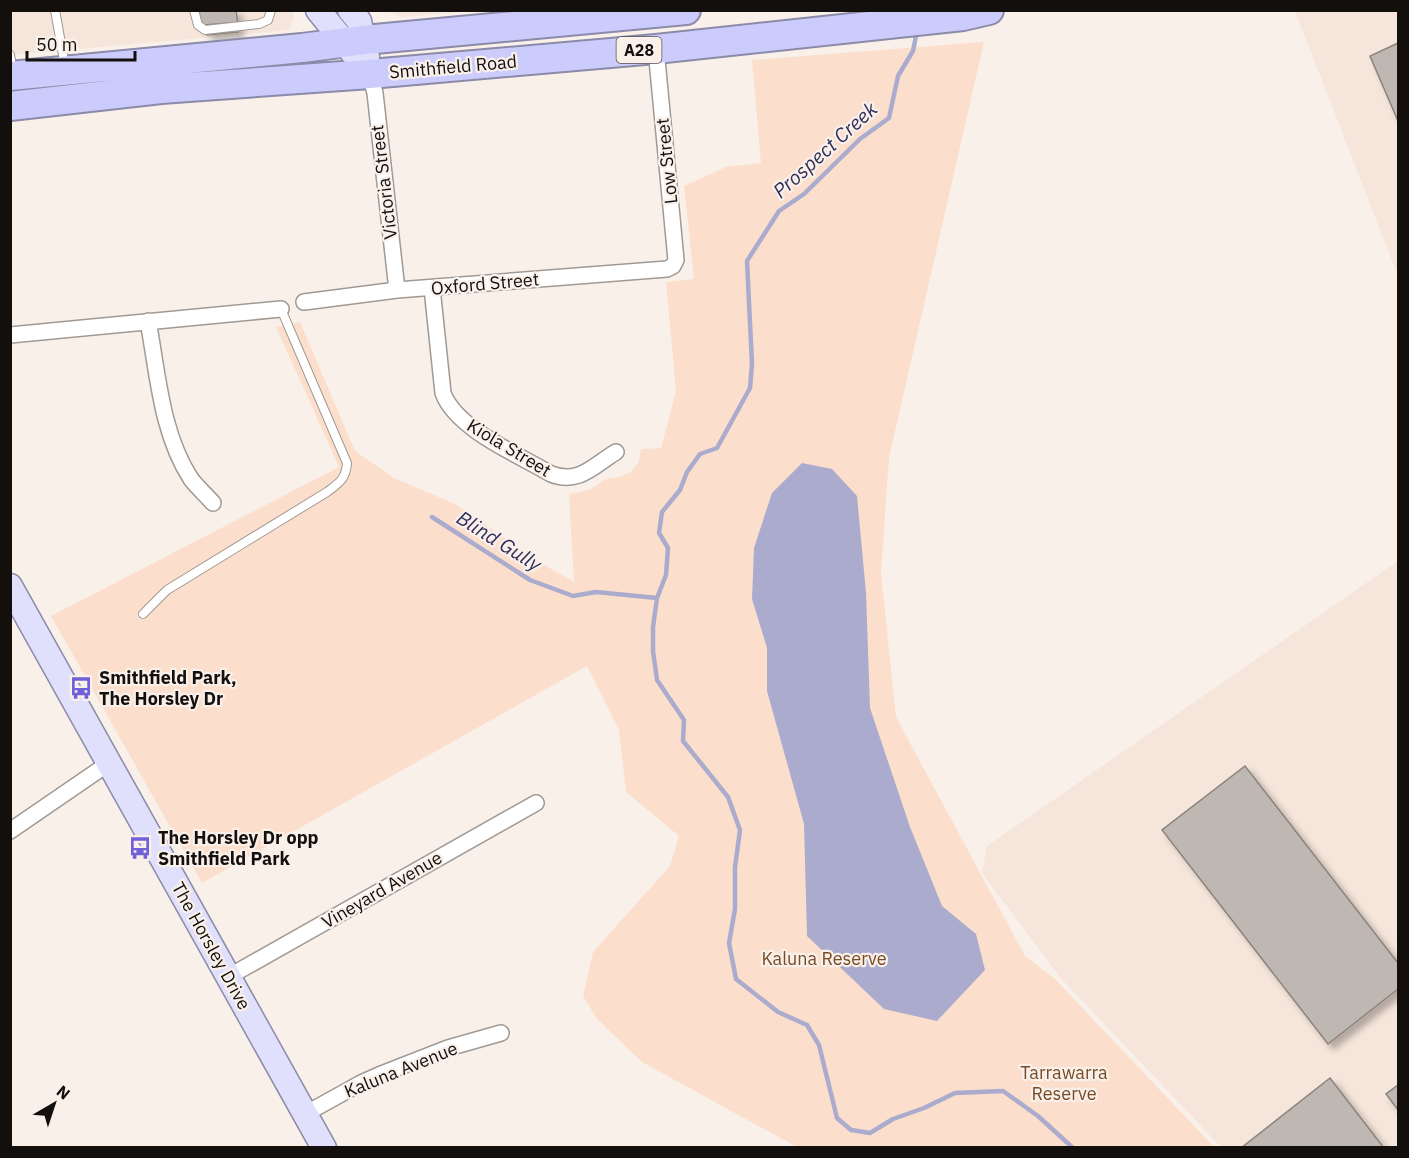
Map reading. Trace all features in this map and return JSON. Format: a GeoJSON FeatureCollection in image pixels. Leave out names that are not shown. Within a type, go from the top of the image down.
{"type":"FeatureCollection","features":[{"type":"Feature","properties":{"kind":"highway","name":"Smithfield Road"},"geometry":{"type":"LineString","coordinates":[[11,69],[66,71],[686,10]]}},
{"type":"Feature","properties":{"kind":"highway","name":"Smithfield Road"},"geometry":{"type":"LineString","coordinates":[[10,106],[161,88],[370,74],[656,49],[895,24],[976,13]]}},
{"type":"Feature","properties":{"kind":"main road","name":"Victoria Street"},"geometry":{"type":"LineString","coordinates":[[318,10],[355,41],[370,74]]}},
{"type":"Feature","properties":{"kind":"main road","name":"Victoria Street"},"geometry":{"type":"LineString","coordinates":[[350,10],[359,21],[355,41]]}},
{"type":"Feature","properties":{"kind":"main road","name":"The Horsley Drive"},"geometry":{"type":"LineString","coordinates":[[10,586],[324,1148]]}},
{"type":"Feature","properties":{"kind":"street","name":"Low Street"},"geometry":{"type":"LineString","coordinates":[[656,49],[676,260],[673,266],[667,269]]}},
{"type":"Feature","properties":{"kind":"street","name":"Victoria Street"},"geometry":{"type":"LineString","coordinates":[[370,74],[375,93],[397,290]]}},
{"type":"Feature","properties":{"kind":"street","name":"Oxford Street"},"geometry":{"type":"LineString","coordinates":[[304,302],[397,290],[667,269]]}},
{"type":"Feature","properties":{"kind":"street","name":"Kiola Street"},"geometry":{"type":"LineString","coordinates":[[432,288],[443,393],[448,406],[464,422],[551,474],[564,478],[582,476],[616,452]]}},
{"type":"Feature","properties":{"kind":"street"},"geometry":{"type":"LineString","coordinates":[[10,335],[281,309]]}},
{"type":"Feature","properties":{"kind":"street"},"geometry":{"type":"LineString","coordinates":[[148,321],[166,421],[176,452],[192,481],[213,503]]}},
{"type":"Feature","properties":{"kind":"street"},"geometry":{"type":"LineString","coordinates":[[10,831],[109,763]]}},
{"type":"Feature","properties":{"kind":"street","name":"Vineyard Avenue"},"geometry":{"type":"LineString","coordinates":[[228,977],[536,803]]}},
{"type":"Feature","properties":{"kind":"street","name":"Kaluna Avenue"},"geometry":{"type":"LineString","coordinates":[[305,1114],[380,1075],[448,1048],[501,1034]]}},
{"type":"Feature","properties":{"kind":"lane"},"geometry":{"type":"LineString","coordinates":[[55,10],[66,71]]}},
{"type":"Feature","properties":{"kind":"lane"},"geometry":{"type":"LineString","coordinates":[[194,10],[198,25],[205,30],[259,24],[267,20],[271,10]]}},
{"type":"Feature","properties":{"kind":"lane"},"geometry":{"type":"LineString","coordinates":[[142,614],[166,590],[327,492],[346,474],[347,463],[281,309]]}},
{"type":"Feature","properties":{"kind":"shaded area"},"geometry":{"type":"Polygon","coordinates":[[[290,10],[294,15],[290,30],[11,55],[11,11],[290,10]]]}},
{"type":"Feature","properties":{"kind":"shaded area"},"geometry":{"type":"Polygon","coordinates":[[[385,11],[470,11],[403,17],[385,11]]]}},
{"type":"Feature","properties":{"kind":"shaded area"},"geometry":{"type":"Polygon","coordinates":[[[1295,11],[1398,11],[1398,276],[1295,11]]]}},
{"type":"Feature","properties":{"kind":"shaded area"},"geometry":{"type":"Polygon","coordinates":[[[1398,561],[1398,1147],[1221,1147],[1060,977],[982,873],[987,846],[1398,561]]]}},
{"type":"Feature","properties":{"kind":"green space"},"geometry":{"type":"Polygon","coordinates":[[[984,42],[889,458],[881,573],[896,717],[1025,956],[1055,979],[1214,1147],[797,1147],[642,1062],[597,1019],[583,996],[593,952],[670,866],[679,836],[626,792],[619,730],[587,666],[202,883],[51,616],[339,467],[276,327],[300,322],[355,451],[394,478],[455,504],[546,566],[574,582],[569,494],[589,490],[606,479],[620,477],[631,472],[639,461],[641,449],[661,448],[676,391],[666,282],[694,279],[684,186],[726,167],[761,163],[752,60],[984,42]]]}},
{"type":"Feature","properties":{"kind":"water"},"geometry":{"type":"Polygon","coordinates":[[[802,463],[832,469],[857,496],[866,593],[870,708],[910,827],[942,906],[976,934],[985,970],[937,1021],[884,1009],[807,936],[804,824],[767,691],[767,648],[752,599],[754,548],[772,493],[802,463]]]}},
{"type":"Feature","properties":{"kind":"building"},"geometry":{"type":"Polygon","coordinates":[[[195,10],[199,10],[200,22],[204,25],[228,23],[229,26],[238,25],[238,32],[207,35],[207,29],[202,29],[195,10]]]}},
{"type":"Feature","properties":{"kind":"building"},"geometry":{"type":"Polygon","coordinates":[[[199,10],[236,10],[238,25],[229,26],[228,23],[204,25],[200,22],[199,10]]]}},
{"type":"Feature","properties":{"kind":"building"},"geometry":{"type":"Polygon","coordinates":[[[1398,43],[1398,121],[1370,56],[1398,43]]]}},
{"type":"Feature","properties":{"kind":"building"},"geometry":{"type":"Polygon","coordinates":[[[1245,766],[1398,963],[1398,989],[1328,1044],[1162,830],[1245,766]]]}},
{"type":"Feature","properties":{"kind":"building"},"geometry":{"type":"Polygon","coordinates":[[[1330,1078],[1384,1148],[1241,1148],[1330,1078]]]}},
{"type":"Feature","properties":{"kind":"building"},"geometry":{"type":"Polygon","coordinates":[[[1398,1085],[1398,1110],[1386,1094],[1398,1085]]]}},
{"type":"Feature","properties":{"kind":"waterway","name":"Prospect Creek"},"geometry":{"type":"LineString","coordinates":[[917,31],[913,51],[898,76],[889,118],[860,139],[804,194],[779,211],[747,261],[752,364],[750,388],[717,448],[700,454],[687,472],[680,490],[662,512],[659,533],[668,548],[666,575],[657,598],[653,627],[653,651],[657,680],[684,720],[683,741],[728,797],[740,830],[735,867],[735,909],[729,943],[736,979],[778,1012],[807,1025],[819,1045],[837,1118],[851,1130],[870,1133],[893,1119],[924,1108],[955,1093],[1003,1091],[1038,1116],[1073,1148]]}},
{"type":"Feature","properties":{"kind":"waterway","name":"Blind Gully"},"geometry":{"type":"LineString","coordinates":[[432,517],[530,580],[573,596],[596,592],[657,598]]}},
{"type":"Feature","properties":{"kind":"place","name":"Smithfield Park, The Horsley Dr"},"geometry":{"type":"Point","coordinates":[81,688]}},
{"type":"Feature","properties":{"kind":"place","name":"The Horsley Dr opp Smithfield Park"},"geometry":{"type":"Point","coordinates":[140,848]}},
{"type":"Feature","properties":{"kind":"park label","name":"Kaluna Reserve"},"geometry":{"type":"Point","coordinates":[824,959]}},
{"type":"Feature","properties":{"kind":"park label","name":"Tarrawarra Reserve"},"geometry":{"type":"Point","coordinates":[1064,1083]}}]}
